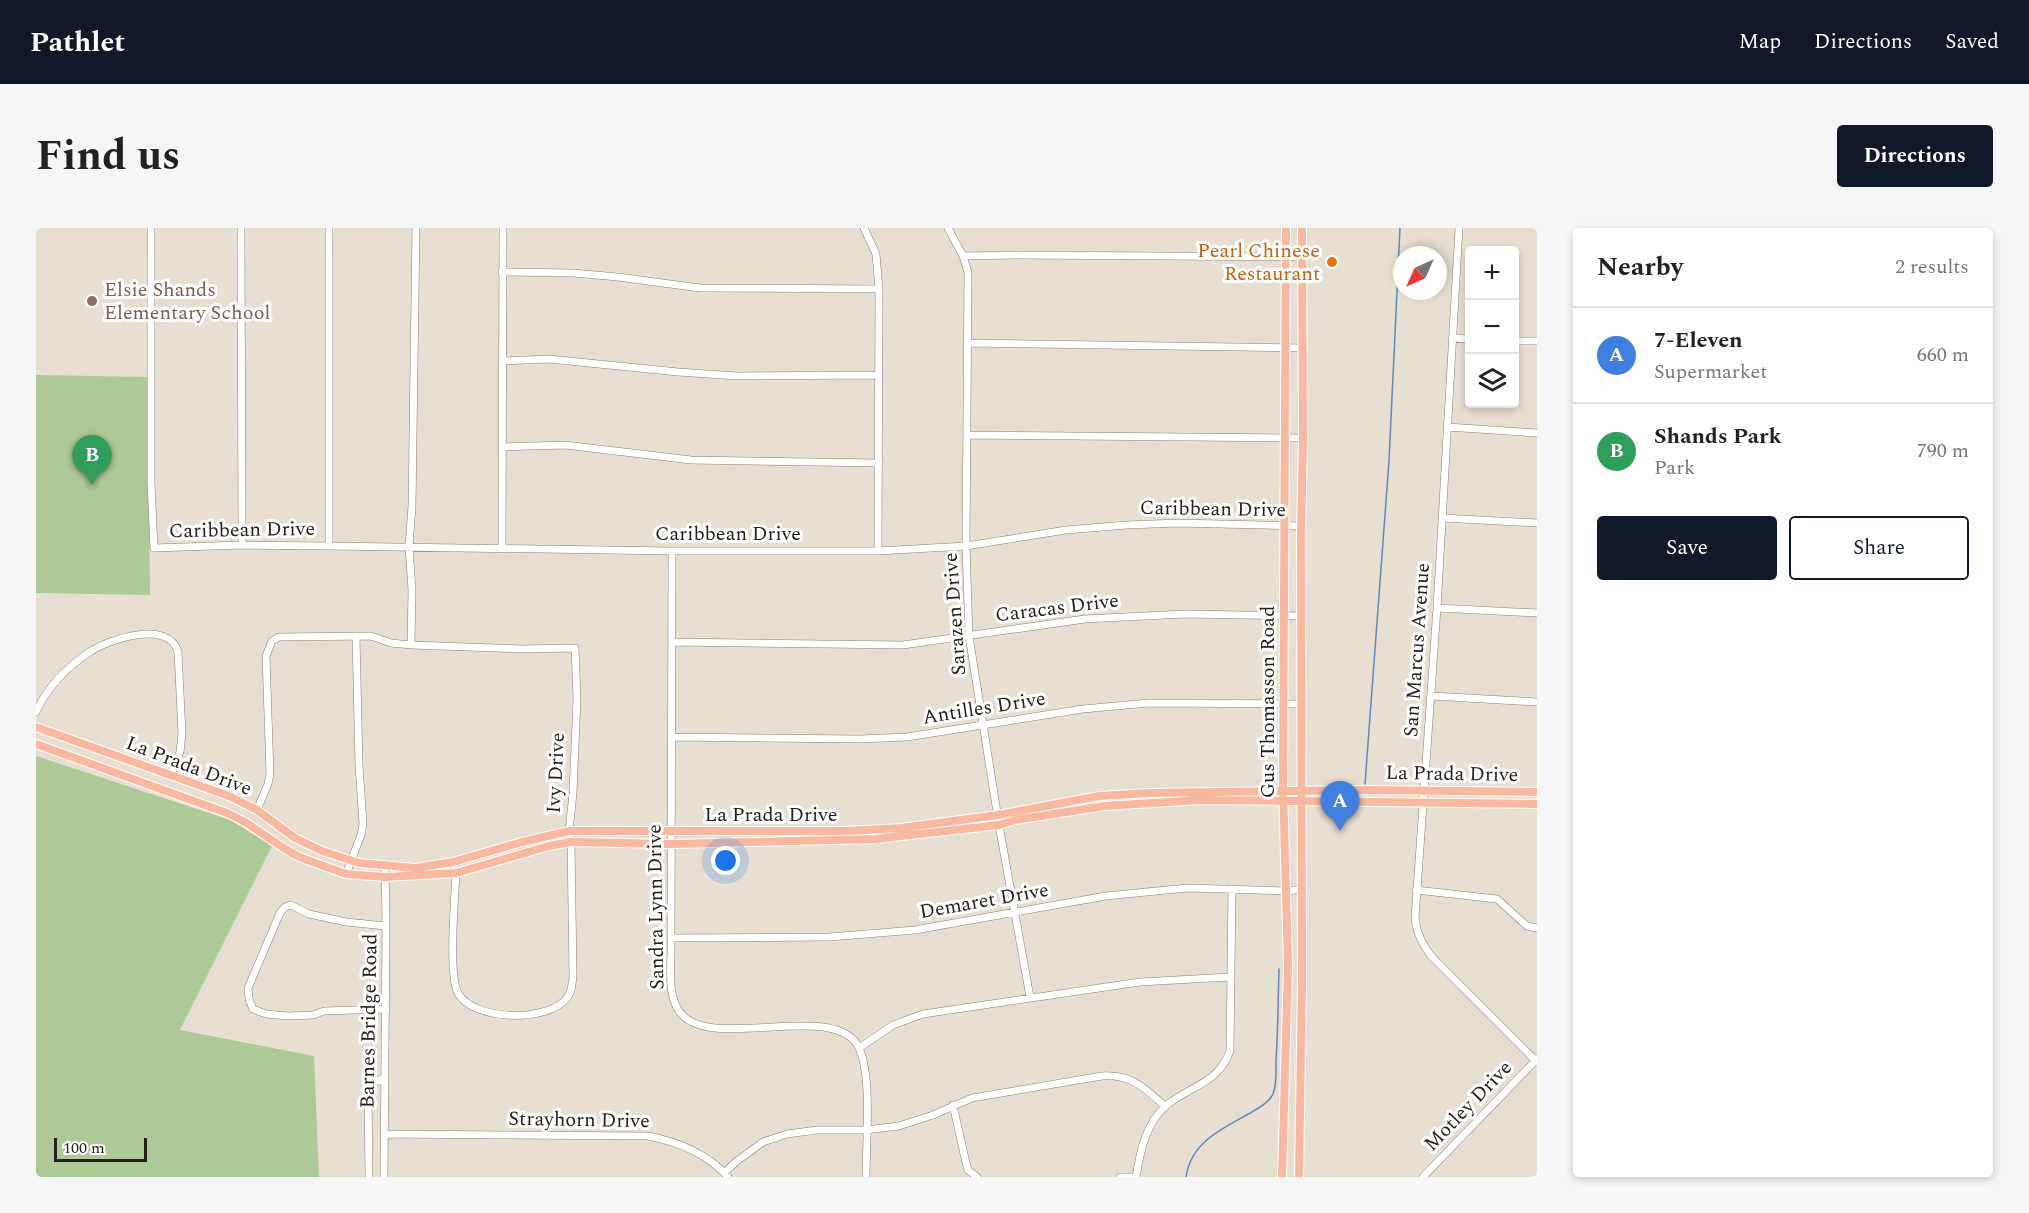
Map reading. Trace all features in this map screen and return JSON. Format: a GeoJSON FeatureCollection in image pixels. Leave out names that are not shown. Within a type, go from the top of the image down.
{"type":"FeatureCollection","features":[{"type":"Feature","properties":{"kind":"main road","name":"Gus Thomasson Road"},"geometry":{"type":"LineString","coordinates":[[1282,1177],[1288,966],[1284,802],[1286,228]]}},
{"type":"Feature","properties":{"kind":"main road","name":"Gus Thomasson Road"},"geometry":{"type":"LineString","coordinates":[[1299,1177],[1302,889],[1302,228]]}},
{"type":"Feature","properties":{"kind":"main road","name":"La Prada Drive"},"geometry":{"type":"LineString","coordinates":[[36,727],[222,793],[257,810],[302,842],[322,852],[350,861],[416,868],[453,862],[569,831],[847,831],[1015,820],[1105,806],[1194,796],[1366,790],[1537,792]]}},
{"type":"Feature","properties":{"kind":"main road","name":"La Prada Drive"},"geometry":{"type":"LineString","coordinates":[[36,744],[220,810],[245,822],[291,853],[346,874],[385,878],[456,873],[571,842],[671,844],[875,839],[998,820]]}},
{"type":"Feature","properties":{"kind":"main road"},"geometry":{"type":"LineString","coordinates":[[220,810],[222,793]]}},
{"type":"Feature","properties":{"kind":"main road","name":"La Prada Drive"},"geometry":{"type":"LineString","coordinates":[[1194,796],[1284,802],[1537,804]]}},
{"type":"Feature","properties":{"kind":"main road"},"geometry":{"type":"LineString","coordinates":[[522,842],[524,853]]}},
{"type":"Feature","properties":{"kind":"street","name":"Caribbean Drive"},"geometry":{"type":"LineString","coordinates":[[151,228],[154,548],[242,545],[672,551],[878,551],[966,546],[1066,530],[1127,525],[1178,523],[1301,526]]}},
{"type":"Feature","properties":{"kind":"street"},"geometry":{"type":"LineString","coordinates":[[241,228],[242,545]]}},
{"type":"Feature","properties":{"kind":"street"},"geometry":{"type":"LineString","coordinates":[[329,228],[329,546]]}},
{"type":"Feature","properties":{"kind":"street"},"geometry":{"type":"LineString","coordinates":[[411,645],[412,590],[409,546],[412,506],[416,228]]}},
{"type":"Feature","properties":{"kind":"street"},"geometry":{"type":"LineString","coordinates":[[502,548],[503,228]]}},
{"type":"Feature","properties":{"kind":"street"},"geometry":{"type":"LineString","coordinates":[[864,228],[876,254],[879,289],[878,551]]}},
{"type":"Feature","properties":{"kind":"street","name":"Sarazen Drive"},"geometry":{"type":"LineString","coordinates":[[948,228],[963,256],[968,272],[966,546],[969,636],[998,820],[1030,997]]}},
{"type":"Feature","properties":{"kind":"street","name":"San Marcus Avenue"},"geometry":{"type":"LineString","coordinates":[[1459,228],[1432,696],[1414,918],[1423,946],[1537,1060]]}},
{"type":"Feature","properties":{"kind":"street"},"geometry":{"type":"LineString","coordinates":[[963,256],[1302,257]]}},
{"type":"Feature","properties":{"kind":"street"},"geometry":{"type":"LineString","coordinates":[[502,272],[573,273],[700,288],[879,289]]}},
{"type":"Feature","properties":{"kind":"street"},"geometry":{"type":"LineString","coordinates":[[1452,338],[1465,339]]}},
{"type":"Feature","properties":{"kind":"street"},"geometry":{"type":"LineString","coordinates":[[1519,341],[1537,341]]}},
{"type":"Feature","properties":{"kind":"street"},"geometry":{"type":"LineString","coordinates":[[968,343],[1303,348]]}},
{"type":"Feature","properties":{"kind":"street"},"geometry":{"type":"LineString","coordinates":[[503,361],[549,359],[737,376],[878,375]]}},
{"type":"Feature","properties":{"kind":"street"},"geometry":{"type":"LineString","coordinates":[[1447,427],[1537,433]]}},
{"type":"Feature","properties":{"kind":"street"},"geometry":{"type":"LineString","coordinates":[[968,435],[1303,438]]}},
{"type":"Feature","properties":{"kind":"street"},"geometry":{"type":"LineString","coordinates":[[503,447],[565,445],[691,460],[879,463]]}},
{"type":"Feature","properties":{"kind":"street"},"geometry":{"type":"LineString","coordinates":[[1443,518],[1537,523]]}},
{"type":"Feature","properties":{"kind":"street","name":"Sandra Lynn Drive"},"geometry":{"type":"LineString","coordinates":[[672,551],[671,938],[675,1004],[681,1013],[704,1027],[831,1028],[847,1036],[859,1048]]}},
{"type":"Feature","properties":{"kind":"street"},"geometry":{"type":"LineString","coordinates":[[1437,608],[1537,613]]}},
{"type":"Feature","properties":{"kind":"street","name":"Caracas Drive"},"geometry":{"type":"LineString","coordinates":[[673,642],[903,645],[1085,619],[1140,615],[1302,616]]}},
{"type":"Feature","properties":{"kind":"street"},"geometry":{"type":"LineString","coordinates":[[36,712],[46,693],[54,684],[72,666],[96,648],[117,640],[147,634],[166,637],[176,644],[178,652],[182,710],[181,743],[171,775]]}},
{"type":"Feature","properties":{"kind":"street"},"geometry":{"type":"LineString","coordinates":[[346,874],[363,824],[359,765],[356,636]]}},
{"type":"Feature","properties":{"kind":"street","name":"Ivy Drive"},"geometry":{"type":"LineString","coordinates":[[257,810],[270,774],[266,656],[272,641],[279,637],[371,636],[391,643],[411,645],[522,649],[575,648],[577,699],[569,831],[572,989],[567,999],[545,1012],[532,1015],[489,1012],[466,1002],[458,992],[453,960],[456,873],[453,862]]}},
{"type":"Feature","properties":{"kind":"street"},"geometry":{"type":"LineString","coordinates":[[1432,696],[1537,702]]}},
{"type":"Feature","properties":{"kind":"street","name":"Antilles Drive"},"geometry":{"type":"LineString","coordinates":[[672,737],[860,739],[907,737],[1083,709],[1149,703],[1301,704]]}},
{"type":"Feature","properties":{"kind":"street","name":"Barnes Bridge Road"},"geometry":{"type":"LineString","coordinates":[[384,1177],[385,865]]}},
{"type":"Feature","properties":{"kind":"street","name":"Demaret Drive"},"geometry":{"type":"LineString","coordinates":[[671,938],[830,937],[915,930],[1106,896],[1186,888],[1287,891],[1302,889]]}},
{"type":"Feature","properties":{"kind":"street"},"geometry":{"type":"LineString","coordinates":[[1120,1177],[1136,1177],[1140,1152],[1149,1129],[1166,1106],[1214,1076],[1227,1059],[1230,1051],[1232,889]]}},
{"type":"Feature","properties":{"kind":"street"},"geometry":{"type":"LineString","coordinates":[[1416,890],[1497,899],[1527,926],[1537,928]]}},
{"type":"Feature","properties":{"kind":"street"},"geometry":{"type":"LineString","coordinates":[[386,926],[346,922],[309,914],[291,905],[285,907],[280,913],[248,988],[253,1009],[266,1014],[313,1015],[324,1011],[386,1009]]}},
{"type":"Feature","properties":{"kind":"street"},"geometry":{"type":"LineString","coordinates":[[866,1177],[865,1071],[859,1048],[893,1025],[923,1014],[1030,997],[1140,982],[1230,977]]}},
{"type":"Feature","properties":{"kind":"street","name":"Motley Drive"},"geometry":{"type":"LineString","coordinates":[[1423,1177],[1537,1060]]}},
{"type":"Feature","properties":{"kind":"street","name":"Strayhorn Drive"},"geometry":{"type":"LineString","coordinates":[[384,1134],[648,1136],[683,1145],[705,1156],[726,1175],[737,1161],[763,1142],[787,1134],[817,1130],[866,1130],[899,1126],[933,1115],[972,1098],[1114,1075],[1137,1082],[1166,1106]]}},
{"type":"Feature","properties":{"kind":"street"},"geometry":{"type":"LineString","coordinates":[[369,1177],[368,1089],[372,1081],[385,1079]]}},
{"type":"Feature","properties":{"kind":"street"},"geometry":{"type":"LineString","coordinates":[[953,1105],[966,1164],[968,1170],[976,1177]]}},
{"type":"Feature","properties":{"kind":"green space"},"geometry":{"type":"Polygon","coordinates":[[[36,375],[148,377],[150,595],[36,593],[36,375]]]}},
{"type":"Feature","properties":{"kind":"green space"},"geometry":{"type":"Polygon","coordinates":[[[36,756],[230,820],[272,846],[180,1030],[314,1056],[319,1177],[36,1177],[36,756]]]}},
{"type":"Feature","properties":{"kind":"waterway"},"geometry":{"type":"LineString","coordinates":[[1365,784],[1389,461],[1400,228]]}},
{"type":"Feature","properties":{"kind":"waterway"},"geometry":{"type":"LineString","coordinates":[[1186,1177],[1194,1154],[1210,1137],[1261,1106],[1273,1094],[1276,1078],[1279,969]]}},
{"type":"Feature","properties":{"kind":"place","name":"Pearl Chinese Restaurant"},"geometry":{"type":"Point","coordinates":[1332,262]}},
{"type":"Feature","properties":{"kind":"place","name":"Elsie Shands Elementary School"},"geometry":{"type":"Point","coordinates":[92,301]}},
{"type":"Feature","properties":{"kind":"place","name":"Shands Park"},"geometry":{"type":"Point","coordinates":[92,485]}},
{"type":"Feature","properties":{"kind":"place","name":"7-Eleven"},"geometry":{"type":"Point","coordinates":[1340,831]}}]}
